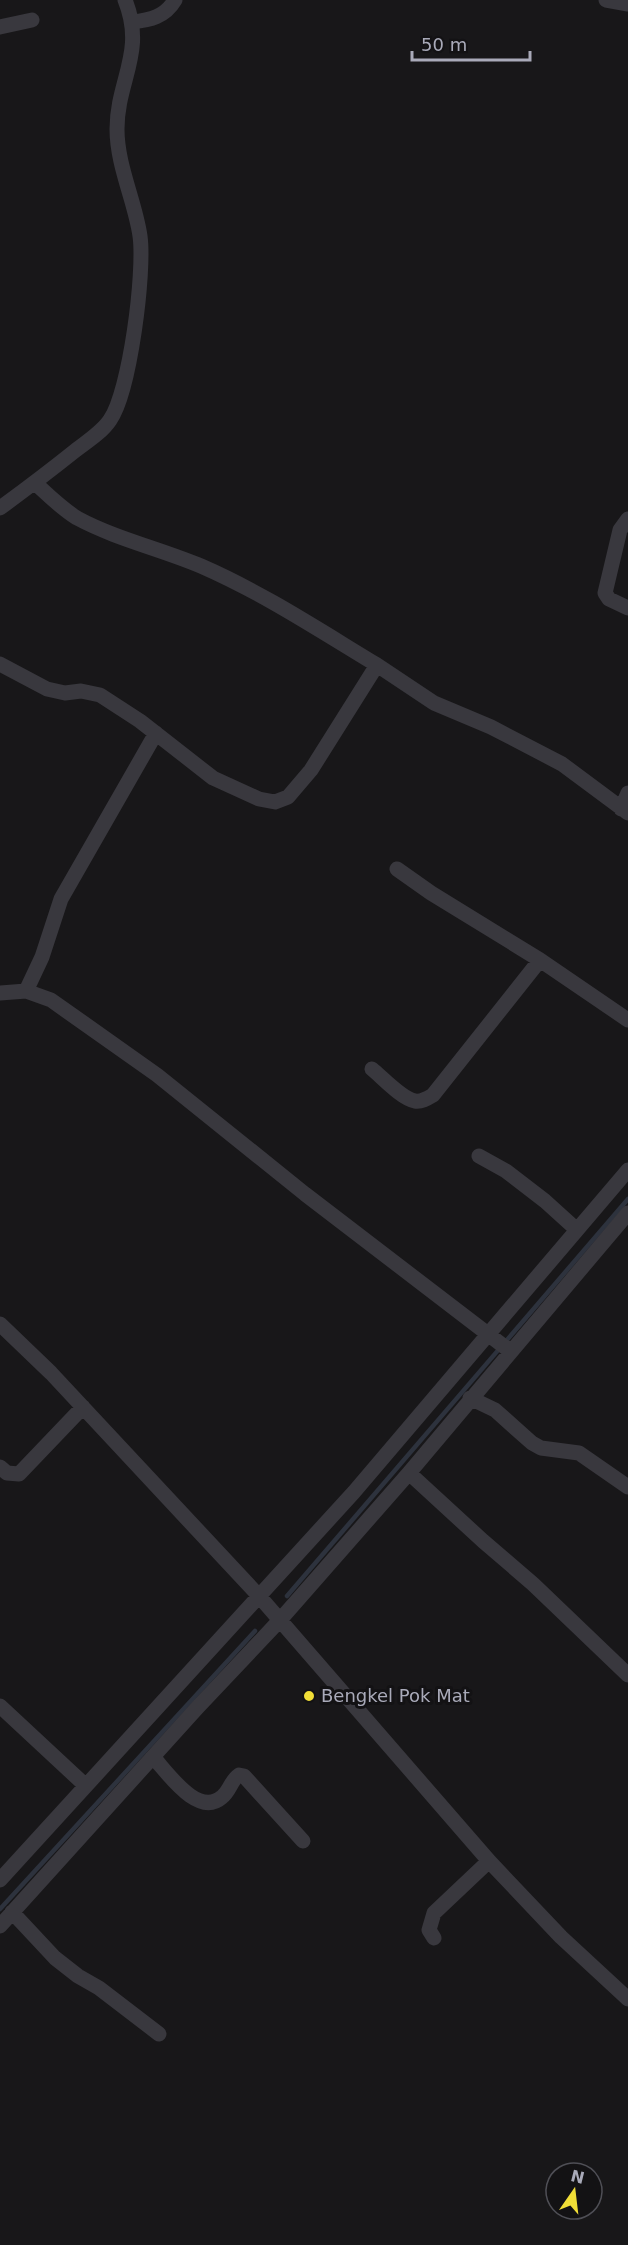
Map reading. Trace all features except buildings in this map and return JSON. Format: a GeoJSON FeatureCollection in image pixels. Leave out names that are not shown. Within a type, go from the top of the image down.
{"type":"FeatureCollection","features":[{"type":"Feature","properties":{"kind":"street"},"geometry":{"type":"LineString","coordinates":[[0,508],[93,437],[110,421],[122,397],[135,319],[140,268],[140,237],[121,162],[117,130],[134,40],[132,22],[124,0]]}},
{"type":"Feature","properties":{"kind":"street"},"geometry":{"type":"LineString","coordinates":[[132,22],[151,20],[164,14],[175,0]]}},
{"type":"Feature","properties":{"kind":"street"},"geometry":{"type":"LineString","coordinates":[[606,0],[628,4]]}},
{"type":"Feature","properties":{"kind":"street"},"geometry":{"type":"LineString","coordinates":[[0,27],[32,20]]}},
{"type":"Feature","properties":{"kind":"street"},"geometry":{"type":"LineString","coordinates":[[35,483],[76,517],[113,534],[200,566],[309,623],[434,703],[490,727],[562,764],[624,811],[628,793]]}},
{"type":"Feature","properties":{"kind":"street"},"geometry":{"type":"LineString","coordinates":[[628,519],[620,530],[605,592],[609,599],[628,608]]}},
{"type":"Feature","properties":{"kind":"street"},"geometry":{"type":"LineString","coordinates":[[0,664],[47,689],[65,693],[81,691],[99,695],[156,734],[213,778],[259,798],[275,802],[288,797],[311,770],[377,665]]}},
{"type":"Feature","properties":{"kind":"street"},"geometry":{"type":"LineString","coordinates":[[26,991],[42,957],[61,899],[156,734]]}},
{"type":"Feature","properties":{"kind":"street"},"geometry":{"type":"LineString","coordinates":[[397,869],[431,893],[540,960],[628,1020]]}},
{"type":"Feature","properties":{"kind":"street"},"geometry":{"type":"LineString","coordinates":[[372,1069],[406,1097],[415,1101],[433,1095],[540,960]]}},
{"type":"Feature","properties":{"kind":"street"},"geometry":{"type":"LineString","coordinates":[[0,993],[26,991],[51,1000],[157,1075],[304,1194],[498,1343]]}},
{"type":"Feature","properties":{"kind":"street"},"geometry":{"type":"LineString","coordinates":[[479,1156],[514,1177],[577,1230]]}},
{"type":"Feature","properties":{"kind":"street"},"geometry":{"type":"LineString","coordinates":[[0,1926],[280,1620],[409,1473],[470,1398],[498,1343],[577,1230],[628,1170]]}},
{"type":"Feature","properties":{"kind":"street"},"geometry":{"type":"LineString","coordinates":[[0,1880],[354,1492],[628,1213]]}},
{"type":"Feature","properties":{"kind":"street"},"geometry":{"type":"LineString","coordinates":[[0,1324],[20,1341],[83,1407],[259,1596],[489,1861],[561,1937],[628,1999]]}},
{"type":"Feature","properties":{"kind":"street"},"geometry":{"type":"LineString","coordinates":[[470,1398],[495,1410],[532,1443],[541,1448],[579,1453],[628,1487]]}},
{"type":"Feature","properties":{"kind":"street"},"geometry":{"type":"LineString","coordinates":[[0,1467],[7,1473],[19,1474],[83,1407]]}},
{"type":"Feature","properties":{"kind":"street"},"geometry":{"type":"LineString","coordinates":[[409,1473],[483,1542],[533,1584],[628,1675]]}},
{"type":"Feature","properties":{"kind":"street"},"geometry":{"type":"LineString","coordinates":[[0,1706],[86,1786]]}},
{"type":"Feature","properties":{"kind":"street"},"geometry":{"type":"LineString","coordinates":[[153,1757],[190,1797],[201,1802],[213,1803],[222,1797],[234,1778],[239,1775],[244,1776],[303,1841]]}},
{"type":"Feature","properties":{"kind":"street"},"geometry":{"type":"LineString","coordinates":[[434,1938],[429,1930],[434,1914],[489,1861]]}},
{"type":"Feature","properties":{"kind":"street"},"geometry":{"type":"LineString","coordinates":[[12,1912],[55,1958],[159,2034]]}},
{"type":"Feature","properties":{"kind":"waterway"},"geometry":{"type":"LineString","coordinates":[[287,1596],[628,1199]]}},
{"type":"Feature","properties":{"kind":"waterway"},"geometry":{"type":"LineString","coordinates":[[0,1909],[255,1631]]}},
{"type":"Feature","properties":{"kind":"place","name":"Bengkel Pok Mat"},"geometry":{"type":"Point","coordinates":[309,1696]}}]}
